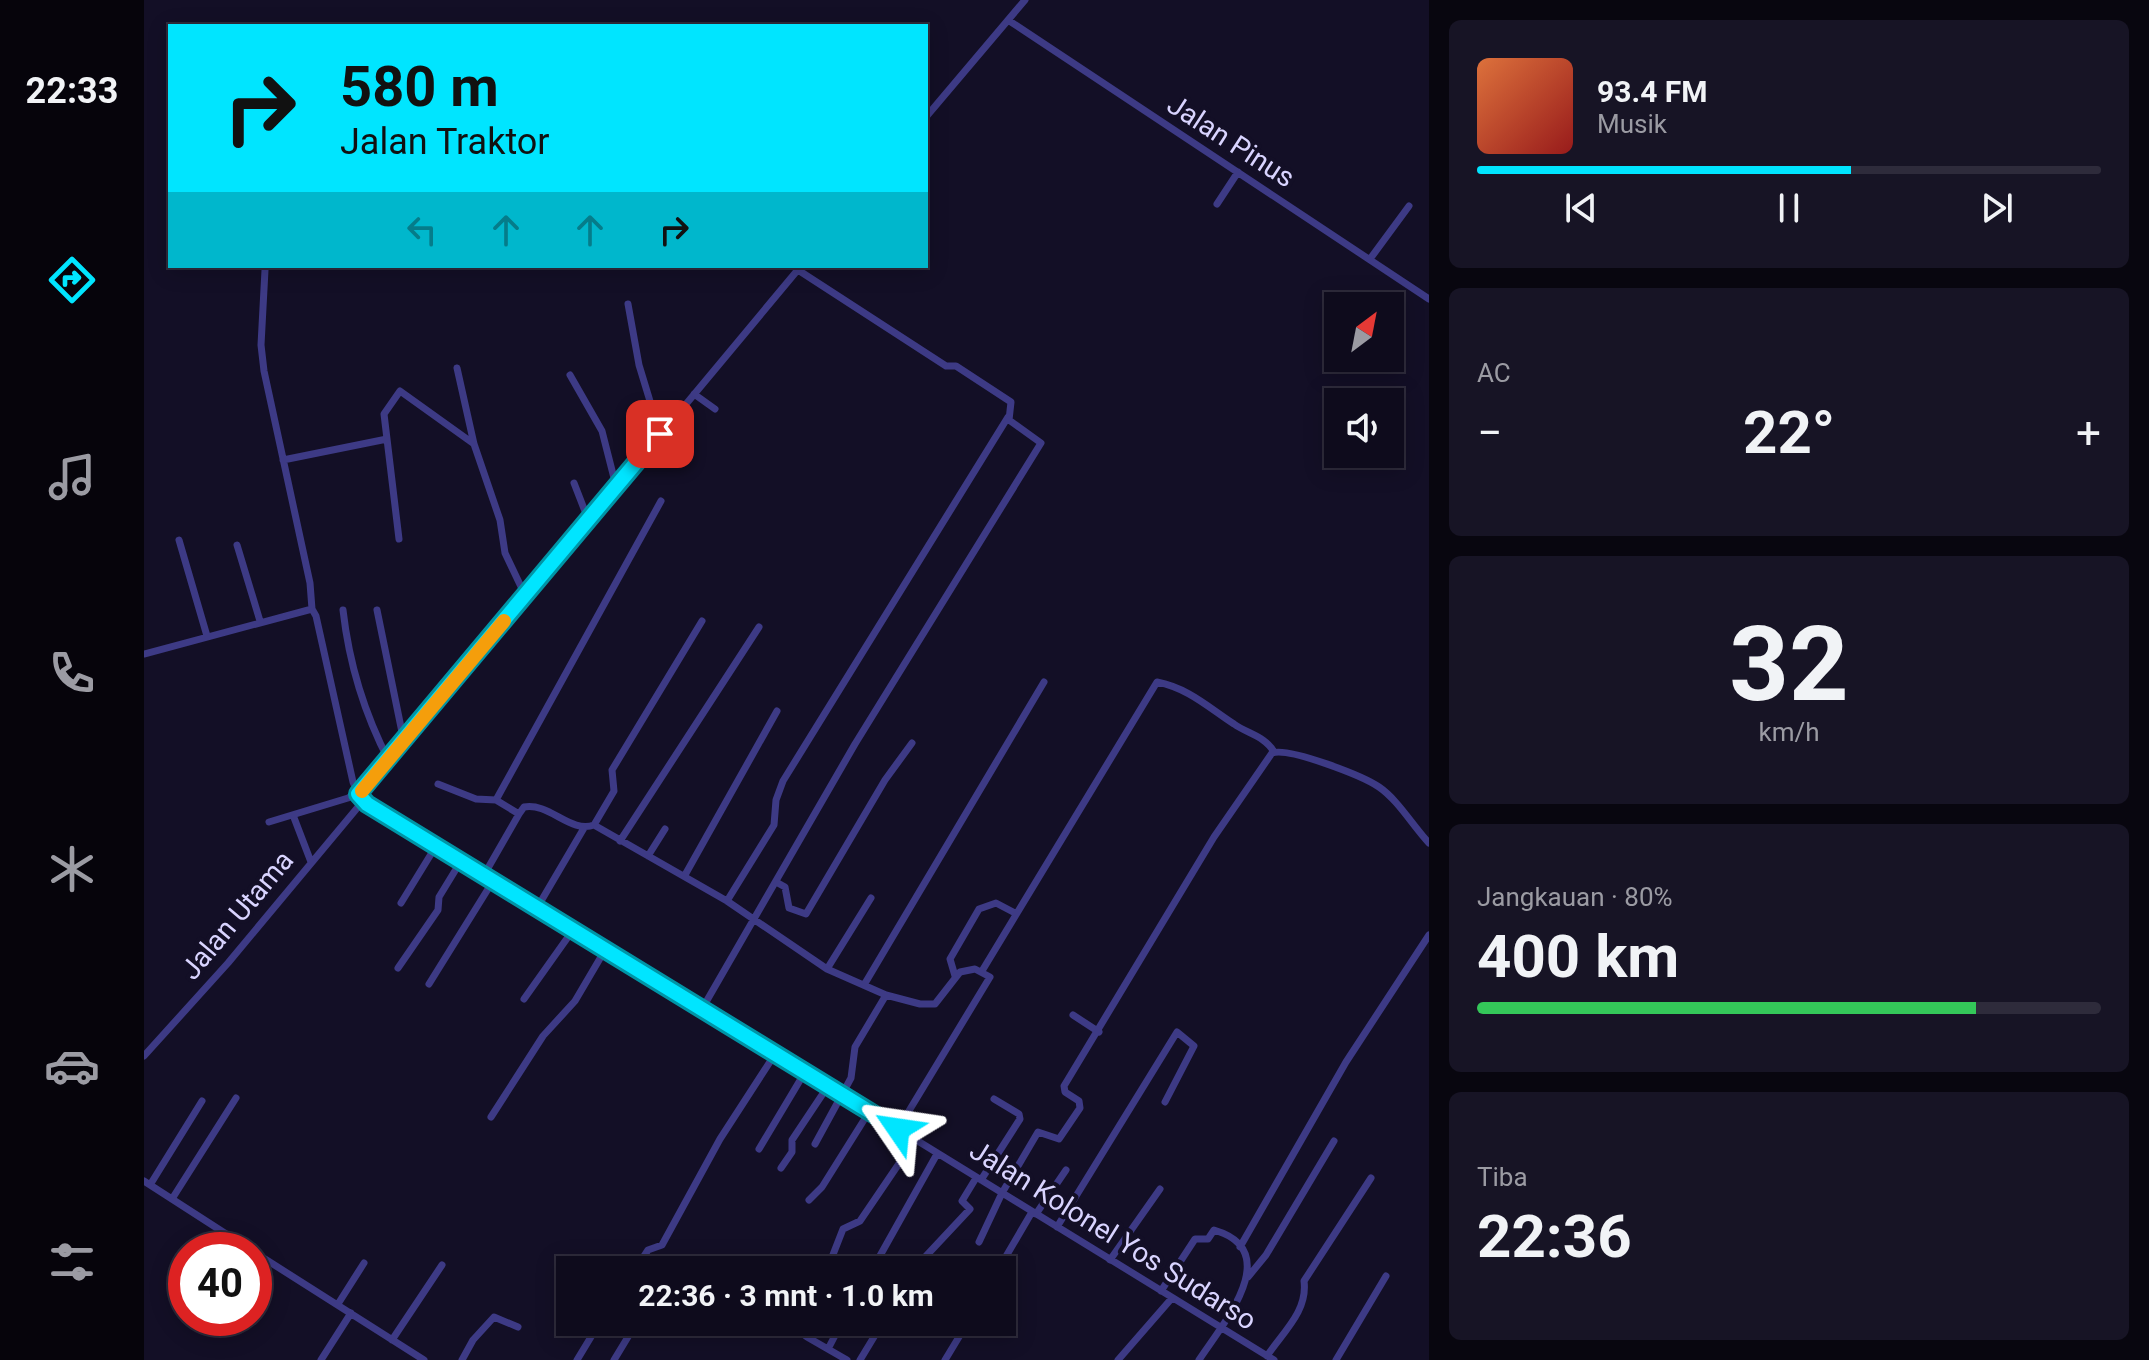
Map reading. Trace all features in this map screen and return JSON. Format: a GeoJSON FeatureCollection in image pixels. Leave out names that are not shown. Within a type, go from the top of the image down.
{"type":"FeatureCollection","features":[{"type":"Feature","properties":{"kind":"street"},"geometry":{"type":"LineString","coordinates":[[928,115],[1025,0]]}},
{"type":"Feature","properties":{"kind":"street","name":"Jalan Pinus"},"geometry":{"type":"LineString","coordinates":[[1008,20],[1429,299]]}},
{"type":"Feature","properties":{"kind":"street"},"geometry":{"type":"LineString","coordinates":[[1217,204],[1238,172]]}},
{"type":"Feature","properties":{"kind":"street"},"geometry":{"type":"LineString","coordinates":[[1370,259],[1409,206]]}},
{"type":"Feature","properties":{"kind":"street"},"geometry":{"type":"LineString","coordinates":[[727,901],[774,825],[776,800],[783,781],[1008,417],[1011,402],[956,366],[946,366],[800,268]]}},
{"type":"Feature","properties":{"kind":"street","name":"Jalan Utama"},"geometry":{"type":"LineString","coordinates":[[144,1056],[228,963],[404,742],[800,268]]}},
{"type":"Feature","properties":{"kind":"street"},"geometry":{"type":"LineString","coordinates":[[265,270],[261,345],[310,583],[312,609],[360,798],[269,822]]}},
{"type":"Feature","properties":{"kind":"street"},"geometry":{"type":"LineString","coordinates":[[628,304],[639,365],[660,434]]}},
{"type":"Feature","properties":{"kind":"street"},"geometry":{"type":"LineString","coordinates":[[457,368],[474,444],[500,520],[505,553],[525,595]]}},
{"type":"Feature","properties":{"kind":"street"},"geometry":{"type":"LineString","coordinates":[[570,375],[602,431],[616,486]]}},
{"type":"Feature","properties":{"kind":"street"},"geometry":{"type":"LineString","coordinates":[[399,539],[384,414],[400,391],[474,444]]}},
{"type":"Feature","properties":{"kind":"street"},"geometry":{"type":"LineString","coordinates":[[694,394],[715,409]]}},
{"type":"Feature","properties":{"kind":"street"},"geometry":{"type":"LineString","coordinates":[[702,1009],[927,625],[1040,445],[1040,440],[1008,417]]}},
{"type":"Feature","properties":{"kind":"street"},"geometry":{"type":"LineString","coordinates":[[283,460],[387,439]]}},
{"type":"Feature","properties":{"kind":"street"},"geometry":{"type":"LineString","coordinates":[[574,483],[588,519]]}},
{"type":"Feature","properties":{"kind":"street"},"geometry":{"type":"LineString","coordinates":[[496,800],[661,501]]}},
{"type":"Feature","properties":{"kind":"street"},"geometry":{"type":"LineString","coordinates":[[179,540],[207,636]]}},
{"type":"Feature","properties":{"kind":"street"},"geometry":{"type":"LineString","coordinates":[[237,545],[260,621]]}},
{"type":"Feature","properties":{"kind":"street"},"geometry":{"type":"LineString","coordinates":[[144,654],[312,609]]}},
{"type":"Feature","properties":{"kind":"street"},"geometry":{"type":"LineString","coordinates":[[343,610],[351,664],[374,732],[389,761]]}},
{"type":"Feature","properties":{"kind":"street"},"geometry":{"type":"LineString","coordinates":[[377,610],[404,742]]}},
{"type":"Feature","properties":{"kind":"street"},"geometry":{"type":"LineString","coordinates":[[484,875],[524,807],[537,805],[584,828],[594,825],[614,791],[612,770],[702,621]]}},
{"type":"Feature","properties":{"kind":"street"},"geometry":{"type":"LineString","coordinates":[[620,841],[759,627]]}},
{"type":"Feature","properties":{"kind":"street"},"geometry":{"type":"LineString","coordinates":[[864,985],[1044,682]]}},
{"type":"Feature","properties":{"kind":"street"},"geometry":{"type":"LineString","coordinates":[[982,971],[1157,682],[1190,693],[1235,725],[1266,741],[1274,752],[1334,768],[1379,787],[1429,843]]}},
{"type":"Feature","properties":{"kind":"street"},"geometry":{"type":"LineString","coordinates":[[685,875],[777,711]]}},
{"type":"Feature","properties":{"kind":"street"},"geometry":{"type":"LineString","coordinates":[[776,882],[786,889],[789,908],[806,914],[885,780],[912,743]]}},
{"type":"Feature","properties":{"kind":"street"},"geometry":{"type":"LineString","coordinates":[[979,1242],[1002,1193],[1038,1132],[1059,1139],[1080,1108],[1079,1101],[1064,1087],[1214,837],[1274,752]]}},
{"type":"Feature","properties":{"kind":"street"},"geometry":{"type":"LineString","coordinates":[[438,784],[476,799],[496,800],[519,814]]}},
{"type":"Feature","properties":{"kind":"street","name":"Jalan Kolonel Yos Sudarso"},"geometry":{"type":"LineString","coordinates":[[360,798],[1270,1358]]}},
{"type":"Feature","properties":{"kind":"street"},"geometry":{"type":"LineString","coordinates":[[293,815],[311,862]]}},
{"type":"Feature","properties":{"kind":"street"},"geometry":{"type":"LineString","coordinates":[[594,825],[685,875],[827,969],[886,995],[920,1004],[935,1004],[955,976],[968,969],[982,971],[989,979],[898,1129]]}},
{"type":"Feature","properties":{"kind":"street"},"geometry":{"type":"LineString","coordinates":[[537,908],[584,828]]}},
{"type":"Feature","properties":{"kind":"street"},"geometry":{"type":"LineString","coordinates":[[648,856],[665,829]]}},
{"type":"Feature","properties":{"kind":"street"},"geometry":{"type":"LineString","coordinates":[[401,903],[436,846]]}},
{"type":"Feature","properties":{"kind":"street"},"geometry":{"type":"LineString","coordinates":[[398,968],[438,910],[439,897],[461,861]]}},
{"type":"Feature","properties":{"kind":"street"},"geometry":{"type":"LineString","coordinates":[[429,984],[493,881]]}},
{"type":"Feature","properties":{"kind":"street"},"geometry":{"type":"LineString","coordinates":[[827,969],[871,898]]}},
{"type":"Feature","properties":{"kind":"street"},"geometry":{"type":"LineString","coordinates":[[955,976],[951,968],[952,954],[979,909],[996,903],[1015,913]]}},
{"type":"Feature","properties":{"kind":"street"},"geometry":{"type":"LineString","coordinates":[[524,999],[573,930]]}},
{"type":"Feature","properties":{"kind":"street"},"geometry":{"type":"LineString","coordinates":[[1240,1247],[1346,1062],[1429,935]]}},
{"type":"Feature","properties":{"kind":"street"},"geometry":{"type":"LineString","coordinates":[[491,1117],[543,1036],[575,1001],[605,950]]}},
{"type":"Feature","properties":{"kind":"street"},"geometry":{"type":"LineString","coordinates":[[815,1144],[852,1075],[855,1047],[886,995]]}},
{"type":"Feature","properties":{"kind":"street"},"geometry":{"type":"LineString","coordinates":[[1073,1015],[1099,1032]]}},
{"type":"Feature","properties":{"kind":"street"},"geometry":{"type":"LineString","coordinates":[[1057,1227],[1177,1032],[1194,1046],[1165,1102]]}},
{"type":"Feature","properties":{"kind":"street"},"geometry":{"type":"LineString","coordinates":[[644,1256],[648,1250],[662,1245],[720,1139],[775,1054]]}},
{"type":"Feature","properties":{"kind":"street"},"geometry":{"type":"LineString","coordinates":[[759,1149],[805,1072]]}},
{"type":"Feature","properties":{"kind":"street"},"geometry":{"type":"LineString","coordinates":[[781,1168],[792,1152],[792,1140],[828,1086]]}},
{"type":"Feature","properties":{"kind":"street"},"geometry":{"type":"LineString","coordinates":[[172,1199],[236,1098]]}},
{"type":"Feature","properties":{"kind":"street"},"geometry":{"type":"LineString","coordinates":[[923,1256],[941,1242],[970,1209],[962,1201],[1020,1119],[1019,1114],[994,1099]]}},
{"type":"Feature","properties":{"kind":"street"},"geometry":{"type":"LineString","coordinates":[[202,1101],[147,1183],[223,1232]]}},
{"type":"Feature","properties":{"kind":"street"},"geometry":{"type":"LineString","coordinates":[[809,1200],[822,1187],[869,1112]]}},
{"type":"Feature","properties":{"kind":"street"},"geometry":{"type":"LineString","coordinates":[[832,1256],[843,1229],[860,1221],[915,1140]]}},
{"type":"Feature","properties":{"kind":"street"},"geometry":{"type":"LineString","coordinates":[[1199,1360],[1334,1141]]}},
{"type":"Feature","properties":{"kind":"street"},"geometry":{"type":"LineString","coordinates":[[880,1256],[937,1154]]}},
{"type":"Feature","properties":{"kind":"street"},"geometry":{"type":"LineString","coordinates":[[1007,1256],[1066,1170]]}},
{"type":"Feature","properties":{"kind":"street"},"geometry":{"type":"LineString","coordinates":[[1270,1358],[1298,1315],[1307,1293],[1304,1281],[1371,1178]]}},
{"type":"Feature","properties":{"kind":"street"},"geometry":{"type":"LineString","coordinates":[[1110,1260],[1160,1189]]}},
{"type":"Feature","properties":{"kind":"street"},"geometry":{"type":"LineString","coordinates":[[1161,1291],[1198,1237],[1209,1238],[1216,1230],[1240,1247],[1248,1258],[1247,1279]]}},
{"type":"Feature","properties":{"kind":"street"},"geometry":{"type":"LineString","coordinates":[[272,1263],[424,1360]]}},
{"type":"Feature","properties":{"kind":"street"},"geometry":{"type":"LineString","coordinates":[[338,1304],[364,1263]]}},
{"type":"Feature","properties":{"kind":"street"},"geometry":{"type":"LineString","coordinates":[[392,1340],[442,1265]]}},
{"type":"Feature","properties":{"kind":"street"},"geometry":{"type":"LineString","coordinates":[[1336,1360],[1386,1276]]}},
{"type":"Feature","properties":{"kind":"street"},"geometry":{"type":"LineString","coordinates":[[1118,1360],[1172,1298]]}},
{"type":"Feature","properties":{"kind":"street"},"geometry":{"type":"LineString","coordinates":[[321,1360],[351,1313]]}},
{"type":"Feature","properties":{"kind":"street"},"geometry":{"type":"LineString","coordinates":[[462,1360],[473,1340],[494,1317],[518,1327]]}},
{"type":"Feature","properties":{"kind":"street"},"geometry":{"type":"LineString","coordinates":[[577,1360],[592,1336]]}},
{"type":"Feature","properties":{"kind":"street"},"geometry":{"type":"LineString","coordinates":[[614,1360],[629,1336]]}},
{"type":"Feature","properties":{"kind":"street"},"geometry":{"type":"LineString","coordinates":[[806,1336],[847,1360]]}},
{"type":"Feature","properties":{"kind":"street"},"geometry":{"type":"LineString","coordinates":[[828,1349],[835,1336]]}},
{"type":"Feature","properties":{"kind":"street"},"geometry":{"type":"LineString","coordinates":[[860,1360],[875,1336]]}},
{"type":"Feature","properties":{"kind":"street"},"geometry":{"type":"LineString","coordinates":[[945,1360],[960,1336]]}},
{"type":"Feature","properties":{"kind":"slow traffic"},"geometry":{"type":"LineString","coordinates":[[362,791],[504,621]]}},
{"type":"Feature","properties":{"kind":"route"},"geometry":{"type":"LineString","coordinates":[[660,434],[358,794],[367,804],[898,1129]]}}]}
